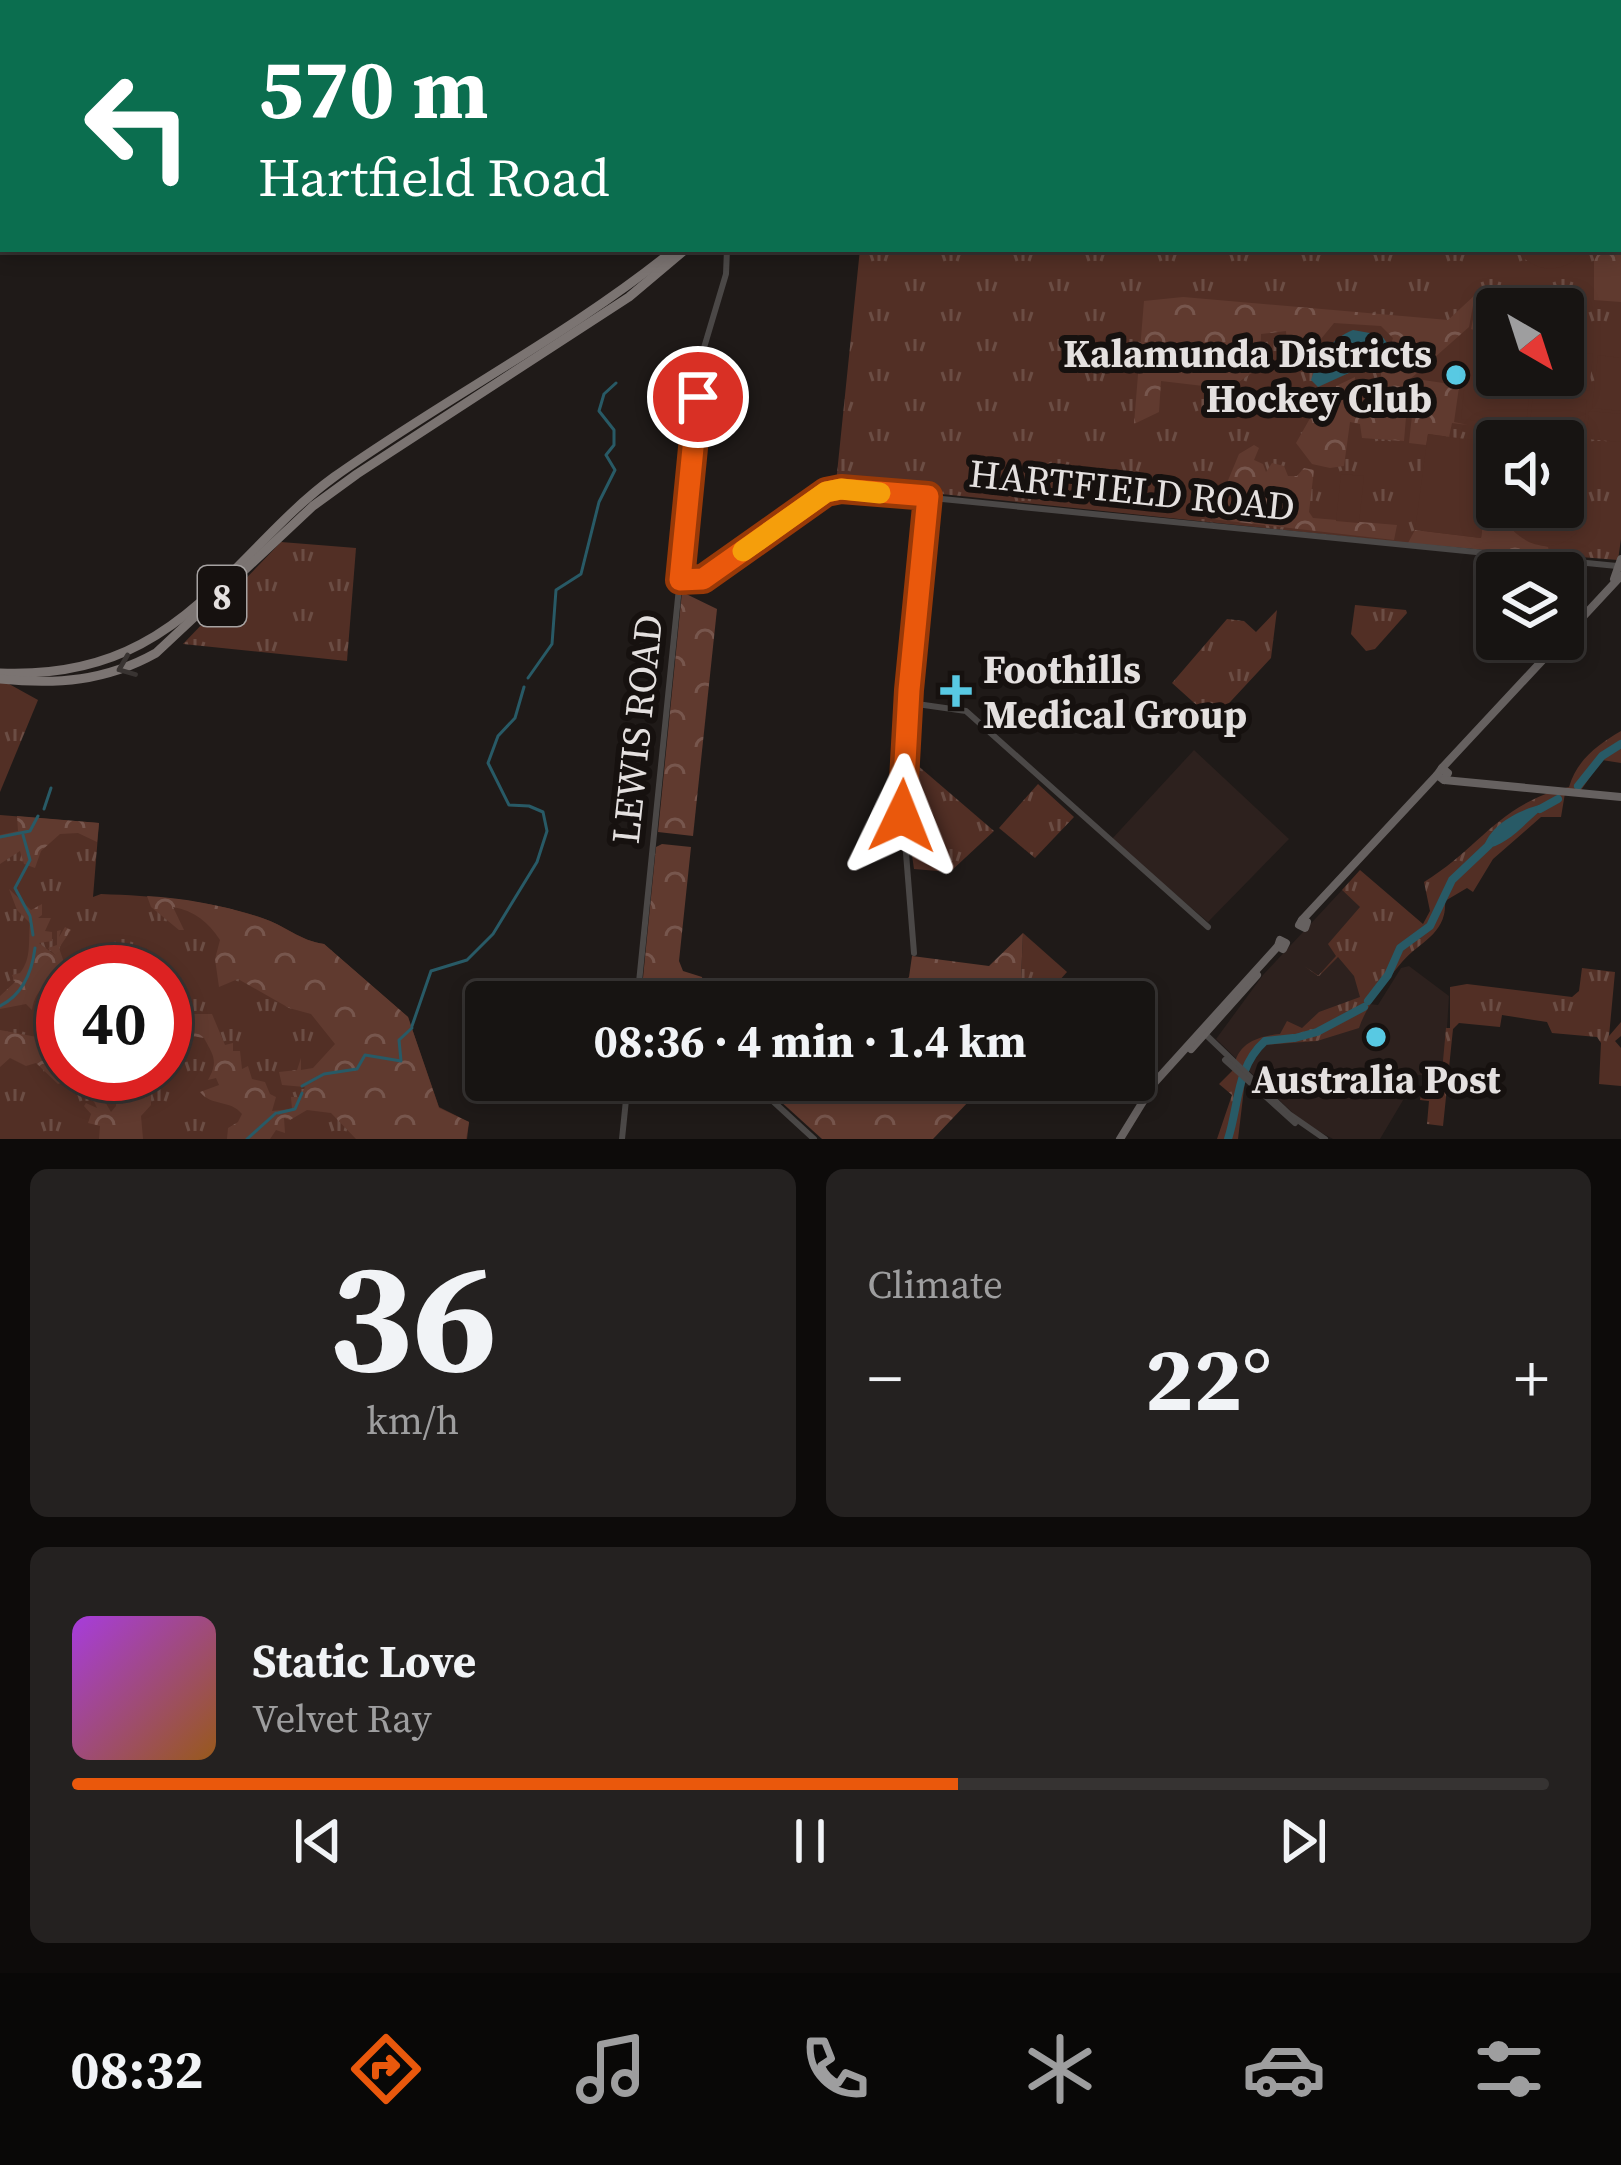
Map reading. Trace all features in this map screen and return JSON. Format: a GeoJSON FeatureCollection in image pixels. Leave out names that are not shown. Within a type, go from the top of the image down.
{"type":"FeatureCollection","features":[{"type":"Feature","properties":{"kind":"main road","name":"8"},"geometry":{"type":"LineString","coordinates":[[0,676],[87,680],[125,669],[156,653],[314,506],[671,252]]}},
{"type":"Feature","properties":{"kind":"main road","name":"8"},"geometry":{"type":"LineString","coordinates":[[507,369],[629,297],[682,252]]}},
{"type":"Feature","properties":{"kind":"main road"},"geometry":{"type":"LineString","coordinates":[[1120,1139],[1169,1070],[1445,775],[1455,757],[1611,586],[1617,569]]}},
{"type":"Feature","properties":{"kind":"main road"},"geometry":{"type":"LineString","coordinates":[[1445,775],[1621,797]]}},
{"type":"Feature","properties":{"kind":"street","name":"LEWIS ROAD"},"geometry":{"type":"LineString","coordinates":[[639,981],[703,351],[726,274],[727,252]]}},
{"type":"Feature","properties":{"kind":"street","name":"HARTFIELD ROAD"},"geometry":{"type":"LineString","coordinates":[[680,580],[703,579],[826,492],[841,489],[1617,569]]}},
{"type":"Feature","properties":{"kind":"street"},"geometry":{"type":"LineString","coordinates":[[914,953],[901,791],[931,497]]}},
{"type":"Feature","properties":{"kind":"street"},"geometry":{"type":"LineString","coordinates":[[912,703],[966,711],[1190,911]]}},
{"type":"Feature","properties":{"kind":"street"},"geometry":{"type":"LineString","coordinates":[[1202,1035],[1242,1076],[1322,1139]]}},
{"type":"Feature","properties":{"kind":"street"},"geometry":{"type":"LineString","coordinates":[[1202,1035],[1322,1139]]}},
{"type":"Feature","properties":{"kind":"street"},"geometry":{"type":"LineString","coordinates":[[622,1139],[626,1101]]}},
{"type":"Feature","properties":{"kind":"street"},"geometry":{"type":"LineString","coordinates":[[773,1101],[814,1139]]}},
{"type":"Feature","properties":{"kind":"shaded area"},"geometry":{"type":"Polygon","coordinates":[[[1194,750],[1289,839],[1208,922],[1111,840],[1194,750]]]}},
{"type":"Feature","properties":{"kind":"shaded area"},"geometry":{"type":"Polygon","coordinates":[[[1342,890],[1366,912],[1351,969],[1369,1004],[1378,1005],[1401,968],[1409,966],[1449,996],[1444,1077],[1418,1075],[1380,1139],[1333,1139],[1302,1122],[1216,1039],[1263,975],[1342,890]]]}},
{"type":"Feature","properties":{"kind":"green space"},"geometry":{"type":"Polygon","coordinates":[[[860,252],[1621,252],[1618,560],[1584,557],[1584,552],[1408,543],[836,483],[860,252]]]}},
{"type":"Feature","properties":{"kind":"green space"},"geometry":{"type":"Polygon","coordinates":[[[1518,252],[1582,252],[1568,264],[1550,268],[1518,252]]]}},
{"type":"Feature","properties":{"kind":"green space"},"geometry":{"type":"Polygon","coordinates":[[[1598,252],[1621,252],[1621,302],[1594,300],[1594,261],[1598,252]]]}},
{"type":"Feature","properties":{"kind":"green space"},"geometry":{"type":"Polygon","coordinates":[[[1475,295],[1469,327],[1409,380],[1404,441],[1362,438],[1360,424],[1350,422],[1344,466],[1312,464],[1296,443],[1317,406],[1335,404],[1336,386],[1355,377],[1353,395],[1374,397],[1393,338],[1381,326],[1334,323],[1306,350],[1297,340],[1298,356],[1288,356],[1286,331],[1261,334],[1260,367],[1229,389],[1161,381],[1159,412],[1134,424],[1144,301],[1183,297],[1448,320],[1475,295]]]}},
{"type":"Feature","properties":{"kind":"green space"},"geometry":{"type":"Polygon","coordinates":[[[1584,353],[1593,354],[1589,391],[1584,390],[1584,353]]]}},
{"type":"Feature","properties":{"kind":"green space"},"geometry":{"type":"Polygon","coordinates":[[[1476,354],[1476,396],[1529,396],[1527,420],[1461,419],[1465,381],[1471,381],[1476,354]]]}},
{"type":"Feature","properties":{"kind":"green space"},"geometry":{"type":"Polygon","coordinates":[[[1598,355],[1621,358],[1621,411],[1592,408],[1598,355]]]}},
{"type":"Feature","properties":{"kind":"green space"},"geometry":{"type":"Polygon","coordinates":[[[1416,379],[1450,384],[1452,379],[1460,380],[1454,422],[1468,425],[1452,423],[1449,437],[1428,434],[1426,445],[1409,443],[1416,379]]]}},
{"type":"Feature","properties":{"kind":"green space"},"geometry":{"type":"Polygon","coordinates":[[[1533,396],[1587,400],[1584,428],[1584,420],[1530,420],[1533,396]]]}},
{"type":"Feature","properties":{"kind":"green space"},"geometry":{"type":"Polygon","coordinates":[[[1589,411],[1621,414],[1621,442],[1586,439],[1589,411]]]}},
{"type":"Feature","properties":{"kind":"green space"},"geometry":{"type":"Polygon","coordinates":[[[1428,434],[1476,440],[1476,528],[1482,528],[1481,538],[1415,530],[1428,434]]]}},
{"type":"Feature","properties":{"kind":"green space"},"geometry":{"type":"Polygon","coordinates":[[[1254,445],[1259,448],[1254,460],[1266,472],[1272,463],[1284,466],[1288,476],[1297,476],[1304,468],[1314,470],[1309,512],[1313,518],[1397,525],[1394,540],[1212,519],[1239,454],[1254,445]]]}},
{"type":"Feature","properties":{"kind":"green space"},"geometry":{"type":"Polygon","coordinates":[[[1341,474],[1364,476],[1359,523],[1336,521],[1341,474]]]}},
{"type":"Feature","properties":{"kind":"green space"},"geometry":{"type":"Polygon","coordinates":[[[1482,528],[1513,528],[1549,552],[1408,543],[1415,530],[1481,538],[1482,528]]]}},
{"type":"Feature","properties":{"kind":"green space"},"geometry":{"type":"Polygon","coordinates":[[[1511,528],[1579,528],[1557,545],[1523,539],[1511,528]]]}},
{"type":"Feature","properties":{"kind":"green space"},"geometry":{"type":"Polygon","coordinates":[[[281,542],[356,548],[347,661],[183,644],[281,542]]]}},
{"type":"Feature","properties":{"kind":"green space"},"geometry":{"type":"Polygon","coordinates":[[[682,592],[717,609],[693,836],[658,832],[682,592]]]}},
{"type":"Feature","properties":{"kind":"green space"},"geometry":{"type":"Polygon","coordinates":[[[1355,605],[1407,613],[1375,649],[1366,651],[1351,634],[1355,605]]]}},
{"type":"Feature","properties":{"kind":"green space"},"geometry":{"type":"Polygon","coordinates":[[[1277,610],[1271,658],[1218,715],[1211,718],[1172,683],[1227,619],[1244,621],[1256,632],[1277,610]]]}},
{"type":"Feature","properties":{"kind":"green space"},"geometry":{"type":"Polygon","coordinates":[[[0,679],[38,700],[0,792],[0,679]]]}},
{"type":"Feature","properties":{"kind":"green space"},"geometry":{"type":"Polygon","coordinates":[[[1621,731],[1621,763],[1602,760],[1579,793],[1565,793],[1561,817],[1541,817],[1493,859],[1473,892],[1467,888],[1445,901],[1442,922],[1390,977],[1359,1028],[1317,1041],[1262,1045],[1246,1072],[1238,1139],[1217,1139],[1232,1095],[1219,1084],[1234,1069],[1244,1047],[1280,1034],[1287,1021],[1302,1028],[1319,1012],[1360,997],[1354,976],[1338,957],[1318,976],[1336,956],[1328,944],[1360,907],[1342,890],[1360,870],[1423,924],[1430,911],[1424,882],[1507,815],[1569,787],[1589,754],[1621,731]]]}},
{"type":"Feature","properties":{"kind":"green space"},"geometry":{"type":"Polygon","coordinates":[[[916,764],[994,831],[950,872],[914,869],[905,806],[909,766],[916,764]]]}},
{"type":"Feature","properties":{"kind":"green space"},"geometry":{"type":"Polygon","coordinates":[[[1038,784],[1074,817],[1035,858],[999,828],[1038,784]]]}},
{"type":"Feature","properties":{"kind":"green space"},"geometry":{"type":"Polygon","coordinates":[[[0,815],[99,823],[93,897],[142,896],[222,907],[324,944],[408,1017],[439,1107],[469,1122],[467,1139],[0,1139],[0,815]]]}},
{"type":"Feature","properties":{"kind":"green space"},"geometry":{"type":"Polygon","coordinates":[[[17,816],[99,823],[97,842],[78,833],[60,834],[41,851],[35,868],[24,864],[20,851],[0,864],[0,835],[18,831],[17,816]]]}},
{"type":"Feature","properties":{"kind":"green space"},"geometry":{"type":"Polygon","coordinates":[[[656,847],[691,847],[679,961],[683,971],[703,981],[643,981],[656,847]]]}},
{"type":"Feature","properties":{"kind":"green space"},"geometry":{"type":"Polygon","coordinates":[[[9,889],[31,910],[42,904],[38,918],[51,918],[45,931],[52,932],[52,941],[36,945],[32,1010],[26,1004],[0,1009],[0,996],[15,982],[12,975],[24,967],[29,949],[30,923],[17,910],[9,889]]]}},
{"type":"Feature","properties":{"kind":"green space"},"geometry":{"type":"Polygon","coordinates":[[[147,896],[234,910],[324,944],[408,1017],[439,1108],[469,1122],[466,1139],[356,1139],[331,1113],[307,1110],[290,1120],[284,1118],[285,1133],[276,1130],[270,1139],[227,1139],[228,1128],[242,1114],[200,1092],[219,1085],[216,1078],[208,1080],[212,1054],[204,1038],[192,1036],[192,1012],[212,1014],[225,1045],[233,1043],[233,1051],[240,1051],[242,1069],[248,1066],[252,1079],[265,1082],[276,1097],[272,1111],[292,1109],[291,1097],[300,1097],[305,1087],[282,1085],[279,1072],[297,1070],[301,1058],[301,1070],[313,1068],[335,1044],[311,1014],[289,1008],[238,979],[219,987],[215,959],[220,940],[206,923],[173,907],[184,930],[179,930],[151,907],[147,896]]]}},
{"type":"Feature","properties":{"kind":"green space"},"geometry":{"type":"Polygon","coordinates":[[[65,927],[71,930],[57,945],[57,931],[61,930],[59,937],[65,927]]]}},
{"type":"Feature","properties":{"kind":"green space"},"geometry":{"type":"Polygon","coordinates":[[[1023,933],[1067,972],[1059,981],[1021,981],[1023,933]]]}},
{"type":"Feature","properties":{"kind":"green space"},"geometry":{"type":"Polygon","coordinates":[[[1023,933],[1021,981],[905,981],[912,956],[989,966],[1023,933]]]}},
{"type":"Feature","properties":{"kind":"green space"},"geometry":{"type":"Polygon","coordinates":[[[1582,968],[1615,972],[1609,1036],[1621,1022],[1621,1036],[1615,1041],[1621,1048],[1621,1086],[1599,1084],[1601,1043],[1597,1037],[1552,1033],[1547,1022],[1502,1015],[1500,1027],[1459,1023],[1453,1029],[1443,1126],[1427,1124],[1429,1101],[1420,1100],[1421,1094],[1435,1096],[1437,1076],[1442,1072],[1446,1028],[1450,1028],[1450,987],[1467,984],[1572,997],[1579,991],[1582,968]]]}},
{"type":"Feature","properties":{"kind":"green space"},"geometry":{"type":"Polygon","coordinates":[[[0,1030],[36,1037],[36,1063],[26,1066],[10,1058],[0,1067],[0,1030]]]}},
{"type":"Feature","properties":{"kind":"green space"},"geometry":{"type":"Polygon","coordinates":[[[94,1101],[105,1101],[111,1112],[116,1101],[151,1101],[141,1116],[143,1139],[99,1139],[100,1126],[88,1123],[91,1114],[84,1106],[97,1108],[94,1101]]]}},
{"type":"Feature","properties":{"kind":"green space"},"geometry":{"type":"Polygon","coordinates":[[[780,1101],[969,1101],[933,1139],[822,1139],[780,1101]]]}},
{"type":"Feature","properties":{"kind":"water"},"geometry":{"type":"Polygon","coordinates":[[[1353,330],[1381,335],[1387,343],[1384,357],[1318,387],[1311,380],[1322,356],[1353,330]]]}},
{"type":"Feature","properties":{"kind":"water"},"geometry":{"type":"Polygon","coordinates":[[[1543,804],[1509,838],[1483,849],[1507,819],[1543,804]]]}},
{"type":"Feature","properties":{"kind":"waterway"},"geometry":{"type":"LineString","coordinates":[[528,678],[552,644],[556,590],[581,574],[599,502],[615,470],[606,455],[614,445],[614,430],[599,411],[604,394],[616,383]]}},
{"type":"Feature","properties":{"kind":"waterway"},"geometry":{"type":"LineString","coordinates":[[412,1026],[431,971],[467,960],[493,934],[537,862],[547,831],[543,812],[509,805],[488,763],[498,736],[515,718],[524,687]]}},
{"type":"Feature","properties":{"kind":"waterway"},"geometry":{"type":"LineString","coordinates":[[1578,786],[1602,756],[1621,744]]}},
{"type":"Feature","properties":{"kind":"waterway"},"geometry":{"type":"LineString","coordinates":[[44,809],[51,788]]}},
{"type":"Feature","properties":{"kind":"waterway"},"geometry":{"type":"LineString","coordinates":[[1540,809],[1558,799]]}},
{"type":"Feature","properties":{"kind":"waterway"},"geometry":{"type":"LineString","coordinates":[[0,837],[30,831],[38,816]]}},
{"type":"Feature","properties":{"kind":"waterway"},"geometry":{"type":"LineString","coordinates":[[23,835],[30,860],[15,888],[30,916],[33,935]]}},
{"type":"Feature","properties":{"kind":"waterway"},"geometry":{"type":"LineString","coordinates":[[1368,1001],[1388,975],[1400,948],[1430,926],[1452,880],[1489,845]]}},
{"type":"Feature","properties":{"kind":"waterway"},"geometry":{"type":"LineString","coordinates":[[0,1006],[25,982],[35,948]]}},
{"type":"Feature","properties":{"kind":"waterway"},"geometry":{"type":"LineString","coordinates":[[1295,1038],[1364,1007]]}},
{"type":"Feature","properties":{"kind":"waterway"},"geometry":{"type":"LineString","coordinates":[[302,1086],[324,1074],[357,1069],[365,1055],[401,1061],[399,1040],[412,1028]]}},
{"type":"Feature","properties":{"kind":"waterway"},"geometry":{"type":"LineString","coordinates":[[1228,1139],[1243,1074],[1256,1051],[1265,1041],[1293,1038]]}},
{"type":"Feature","properties":{"kind":"waterway"},"geometry":{"type":"LineString","coordinates":[[278,1113],[295,1109],[302,1093]]}},
{"type":"Feature","properties":{"kind":"waterway"},"geometry":{"type":"LineString","coordinates":[[247,1139],[276,1113]]}},
{"type":"Feature","properties":{"kind":"slow traffic"},"geometry":{"type":"LineString","coordinates":[[743,551],[826,492],[880,493]]}},
{"type":"Feature","properties":{"kind":"place","name":"Kalamunda Districts Hockey Club"},"geometry":{"type":"Point","coordinates":[1456,375]}},
{"type":"Feature","properties":{"kind":"place","name":"Foothills Medical Group"},"geometry":{"type":"Point","coordinates":[956,691]}},
{"type":"Feature","properties":{"kind":"place","name":"Australia Post"},"geometry":{"type":"Point","coordinates":[1376,1037]}},
{"type":"Feature","properties":{"kind":"route"},"geometry":{"type":"LineString","coordinates":[[698,397],[680,580],[703,579],[826,492],[928,496],[902,816]]}}]}
